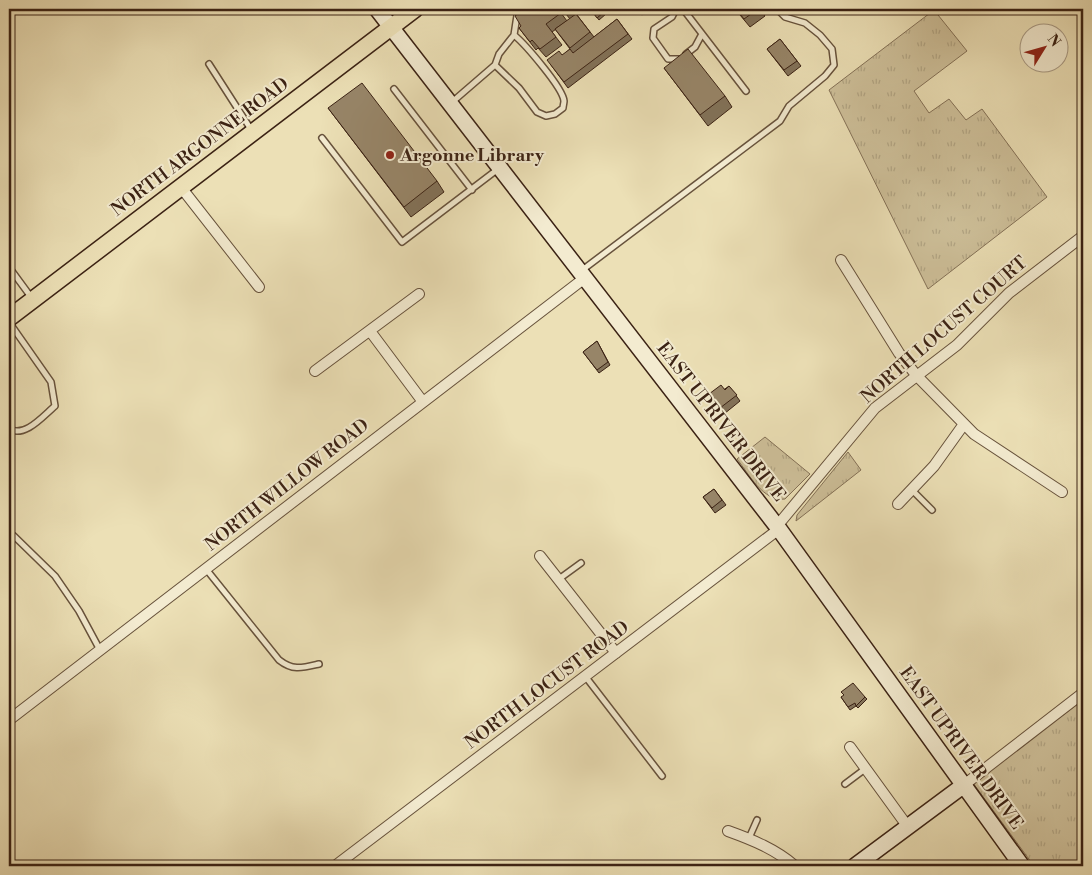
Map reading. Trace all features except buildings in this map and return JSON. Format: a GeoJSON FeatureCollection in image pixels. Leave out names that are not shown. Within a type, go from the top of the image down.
{"type":"FeatureCollection","features":[{"type":"Feature","properties":{"kind":"main road","name":"NORTH ARGONNE ROAD"},"geometry":{"type":"LineString","coordinates":[[9,320],[32,300],[180,186],[415,9]]}},
{"type":"Feature","properties":{"kind":"street","name":"EAST UPRIVER DRIVE"},"geometry":{"type":"LineString","coordinates":[[377,9],[778,527],[1022,866]]}},
{"type":"Feature","properties":{"kind":"street"},"geometry":{"type":"LineString","coordinates":[[180,186],[259,286]]}},
{"type":"Feature","properties":{"kind":"street","name":"NORTH LOCUST COURT"},"geometry":{"type":"LineString","coordinates":[[778,527],[875,408],[957,344],[1008,293],[1083,236]]}},
{"type":"Feature","properties":{"kind":"street"},"geometry":{"type":"LineString","coordinates":[[841,260],[899,353],[916,376],[974,434],[1062,492]]}},
{"type":"Feature","properties":{"kind":"street","name":"NORTH WILLOW ROAD"},"geometry":{"type":"LineString","coordinates":[[9,720],[423,402],[583,274]]}},
{"type":"Feature","properties":{"kind":"street"},"geometry":{"type":"LineString","coordinates":[[315,371],[419,294]]}},
{"type":"Feature","properties":{"kind":"street"},"geometry":{"type":"LineString","coordinates":[[370,331],[423,402]]}},
{"type":"Feature","properties":{"kind":"street"},"geometry":{"type":"LineString","coordinates":[[898,504],[934,466],[964,424]]}},
{"type":"Feature","properties":{"kind":"street","name":"NORTH LOCUST ROAD"},"geometry":{"type":"LineString","coordinates":[[335,866],[616,653],[778,527]]}},
{"type":"Feature","properties":{"kind":"street"},"geometry":{"type":"LineString","coordinates":[[540,556],[616,653]]}},
{"type":"Feature","properties":{"kind":"street"},"geometry":{"type":"LineString","coordinates":[[855,866],[1083,693]]}},
{"type":"Feature","properties":{"kind":"street"},"geometry":{"type":"LineString","coordinates":[[850,747],[908,827]]}},
{"type":"Feature","properties":{"kind":"street"},"geometry":{"type":"LineString","coordinates":[[728,831],[780,854],[795,866]]}},
{"type":"Feature","properties":{"kind":"lane"},"geometry":{"type":"LineString","coordinates":[[451,104],[495,65],[506,43],[514,35],[518,9]]}},
{"type":"Feature","properties":{"kind":"lane"},"geometry":{"type":"LineString","coordinates":[[676,9],[672,17],[654,30],[653,38],[668,59],[678,60],[695,47],[702,34]]}},
{"type":"Feature","properties":{"kind":"lane"},"geometry":{"type":"LineString","coordinates":[[683,9],[746,92]]}},
{"type":"Feature","properties":{"kind":"lane"},"geometry":{"type":"LineString","coordinates":[[583,274],[780,121],[789,106],[826,76],[834,65],[832,49],[820,35],[805,23],[785,17],[777,9]]}},
{"type":"Feature","properties":{"kind":"lane"},"geometry":{"type":"LineString","coordinates":[[495,65],[519,88],[537,112],[546,116],[555,114],[563,108],[564,100],[543,67],[514,35]]}},
{"type":"Feature","properties":{"kind":"lane"},"geometry":{"type":"LineString","coordinates":[[209,64],[252,132]]}},
{"type":"Feature","properties":{"kind":"lane"},"geometry":{"type":"LineString","coordinates":[[394,88],[472,190]]}},
{"type":"Feature","properties":{"kind":"lane"},"geometry":{"type":"LineString","coordinates":[[322,138],[402,242],[501,167]]}},
{"type":"Feature","properties":{"kind":"lane"},"geometry":{"type":"LineString","coordinates":[[9,267],[32,300]]}},
{"type":"Feature","properties":{"kind":"lane"},"geometry":{"type":"LineString","coordinates":[[9,320],[51,382],[55,406],[26,430],[13,431],[9,429]]}},
{"type":"Feature","properties":{"kind":"lane"},"geometry":{"type":"LineString","coordinates":[[912,490],[932,510]]}},
{"type":"Feature","properties":{"kind":"lane"},"geometry":{"type":"LineString","coordinates":[[14,536],[55,576],[86,623],[100,650]]}},
{"type":"Feature","properties":{"kind":"lane"},"geometry":{"type":"LineString","coordinates":[[559,579],[581,562]]}},
{"type":"Feature","properties":{"kind":"lane"},"geometry":{"type":"LineString","coordinates":[[206,568],[279,660],[288,668],[297,669],[319,664]]}},
{"type":"Feature","properties":{"kind":"lane"},"geometry":{"type":"LineString","coordinates":[[585,676],[662,776]]}},
{"type":"Feature","properties":{"kind":"lane"},"geometry":{"type":"LineString","coordinates":[[845,784],[866,769]]}},
{"type":"Feature","properties":{"kind":"lane"},"geometry":{"type":"LineString","coordinates":[[749,839],[757,820]]}},
{"type":"Feature","properties":{"kind":"green space"},"geometry":{"type":"Polygon","coordinates":[[[934,10],[967,51],[914,91],[929,113],[949,99],[966,120],[982,109],[1047,197],[928,289],[829,90],[934,10]]]}},
{"type":"Feature","properties":{"kind":"green space"},"geometry":{"type":"Polygon","coordinates":[[[765,437],[810,474],[785,499],[777,499],[763,492],[737,459],[765,437]]]}},
{"type":"Feature","properties":{"kind":"green space"},"geometry":{"type":"Polygon","coordinates":[[[848,452],[861,470],[796,521],[797,515],[848,452]]]}},
{"type":"Feature","properties":{"kind":"green space"},"geometry":{"type":"Polygon","coordinates":[[[1079,703],[1083,708],[1083,866],[1034,866],[973,783],[1079,703]]]}},
{"type":"Feature","properties":{"kind":"place","name":"Argonne Library"},"geometry":{"type":"Point","coordinates":[390,155]}}]}
